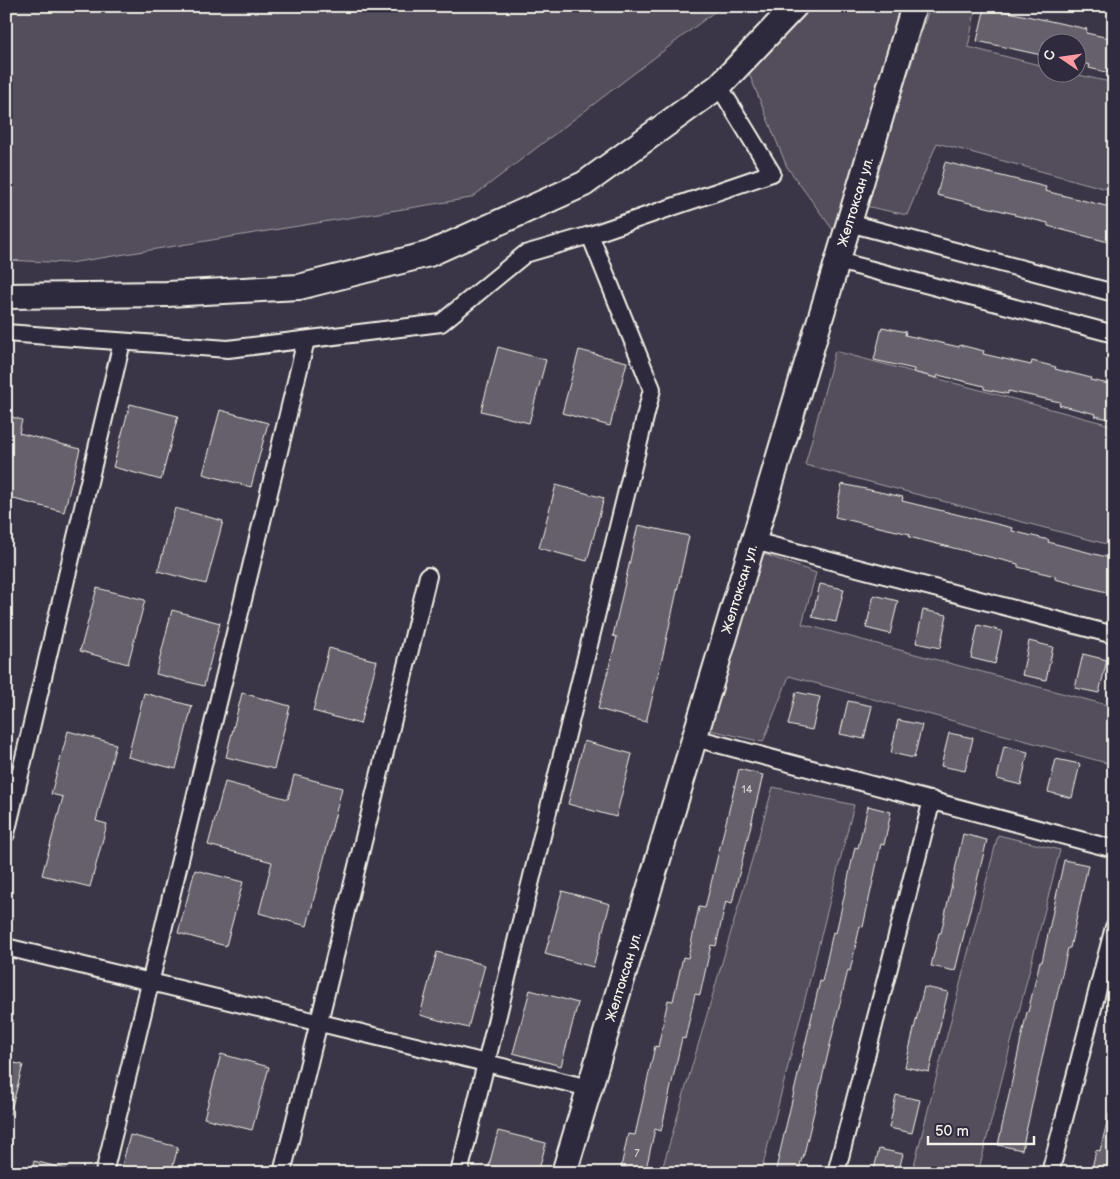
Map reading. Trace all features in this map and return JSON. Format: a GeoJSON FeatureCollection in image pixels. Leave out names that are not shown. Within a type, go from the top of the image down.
{"type":"FeatureCollection","features":[{"type":"Feature","properties":{"kind":"street"},"geometry":{"type":"LineString","coordinates":[[6,296],[167,294],[299,287],[429,254],[584,184],[720,86],[795,6]]}},
{"type":"Feature","properties":{"kind":"street","name":"Желтоксан ул."},"geometry":{"type":"LineString","coordinates":[[564,1173],[914,6]]}},
{"type":"Feature","properties":{"kind":"street"},"geometry":{"type":"LineString","coordinates":[[6,333],[228,349],[441,323],[525,254],[590,235],[772,173],[720,86]]}},
{"type":"Feature","properties":{"kind":"street"},"geometry":{"type":"LineString","coordinates":[[849,223],[1114,293]]}},
{"type":"Feature","properties":{"kind":"street"},"geometry":{"type":"LineString","coordinates":[[459,1173],[652,389],[590,235]]}},
{"type":"Feature","properties":{"kind":"street"},"geometry":{"type":"LineString","coordinates":[[838,261],[1114,334]]}},
{"type":"Feature","properties":{"kind":"street"},"geometry":{"type":"LineString","coordinates":[[104,1173],[306,340]]}},
{"type":"Feature","properties":{"kind":"street"},"geometry":{"type":"LineString","coordinates":[[6,834],[122,342]]}},
{"type":"Feature","properties":{"kind":"street"},"geometry":{"type":"LineString","coordinates":[[754,541],[1114,636]]}},
{"type":"Feature","properties":{"kind":"street"},"geometry":{"type":"LineString","coordinates":[[282,1173],[428,576]]}},
{"type":"Feature","properties":{"kind":"street"},"geometry":{"type":"LineString","coordinates":[[694,738],[1114,848]]}},
{"type":"Feature","properties":{"kind":"street"},"geometry":{"type":"LineString","coordinates":[[836,1173],[932,800]]}},
{"type":"Feature","properties":{"kind":"street"},"geometry":{"type":"LineString","coordinates":[[1050,1173],[1114,927]]}},
{"type":"Feature","properties":{"kind":"street"},"geometry":{"type":"LineString","coordinates":[[6,947],[590,1088]]}},
{"type":"Feature","properties":{"kind":"shaded area"},"geometry":{"type":"Polygon","coordinates":[[[6,6],[722,6],[471,198],[70,263],[6,260],[6,6]]]}},
{"type":"Feature","properties":{"kind":"shaded area"},"geometry":{"type":"Polygon","coordinates":[[[809,6],[902,6],[836,234],[787,167],[748,71],[809,6]]]}},
{"type":"Feature","properties":{"kind":"shaded area"},"geometry":{"type":"Polygon","coordinates":[[[930,6],[976,6],[968,47],[1038,65],[1038,82],[1088,82],[1088,77],[1114,83],[1114,191],[937,143],[907,215],[865,206],[930,6]]]}},
{"type":"Feature","properties":{"kind":"shaded area"},"geometry":{"type":"Polygon","coordinates":[[[835,351],[1114,426],[1114,546],[805,465],[835,351]]]}},
{"type":"Feature","properties":{"kind":"shaded area"},"geometry":{"type":"Polygon","coordinates":[[[758,552],[816,573],[802,624],[1114,707],[1114,765],[789,676],[763,742],[706,729],[758,552]]]}},
{"type":"Feature","properties":{"kind":"shaded area"},"geometry":{"type":"Polygon","coordinates":[[[773,787],[854,805],[761,1173],[661,1173],[773,787]]]}},
{"type":"Feature","properties":{"kind":"shaded area"},"geometry":{"type":"Polygon","coordinates":[[[998,835],[1060,850],[978,1173],[912,1173],[998,835]]]}},
{"type":"Feature","properties":{"kind":"building"},"geometry":{"type":"Polygon","coordinates":[[[985,7],[1087,29],[1086,32],[1038,32],[1038,54],[977,41],[985,7]]]}},
{"type":"Feature","properties":{"kind":"building"},"geometry":{"type":"Polygon","coordinates":[[[1088,33],[1114,39],[1114,74],[1089,68],[1090,65],[1088,64],[1088,33]]]}},
{"type":"Feature","properties":{"kind":"building"},"geometry":{"type":"Polygon","coordinates":[[[945,162],[1046,187],[1045,191],[1114,208],[1114,217],[1108,242],[1048,226],[1048,223],[937,195],[945,162]]]}},
{"type":"Feature","properties":{"kind":"building"},"geometry":{"type":"Polygon","coordinates":[[[882,327],[906,332],[905,335],[984,351],[983,354],[1031,365],[1032,361],[1056,367],[1055,369],[1091,378],[1090,380],[1114,385],[1114,420],[1059,405],[1060,402],[1008,391],[1008,394],[984,389],[984,386],[938,375],[937,378],[913,372],[914,369],[874,360],[882,327]]]}},
{"type":"Feature","properties":{"kind":"building"},"geometry":{"type":"Polygon","coordinates":[[[498,347],[546,360],[529,423],[481,411],[498,347]]]}},
{"type":"Feature","properties":{"kind":"building"},"geometry":{"type":"Polygon","coordinates":[[[579,350],[627,362],[610,426],[562,413],[579,350]]]}},
{"type":"Feature","properties":{"kind":"building"},"geometry":{"type":"Polygon","coordinates":[[[130,404],[178,416],[161,480],[113,467],[130,404]]]}},
{"type":"Feature","properties":{"kind":"building"},"geometry":{"type":"Polygon","coordinates":[[[220,410],[268,423],[251,487],[203,474],[220,410]]]}},
{"type":"Feature","properties":{"kind":"building"},"geometry":{"type":"Polygon","coordinates":[[[6,415],[22,420],[19,433],[80,449],[64,512],[6,497],[6,415]]]}},
{"type":"Feature","properties":{"kind":"building"},"geometry":{"type":"Polygon","coordinates":[[[842,484],[903,497],[902,501],[1013,528],[1012,531],[1114,559],[1114,594],[1055,579],[1055,576],[1018,567],[1018,564],[909,537],[910,534],[835,517],[842,484]]]}},
{"type":"Feature","properties":{"kind":"building"},"geometry":{"type":"Polygon","coordinates":[[[556,485],[604,498],[587,561],[539,548],[556,485]]]}},
{"type":"Feature","properties":{"kind":"building"},"geometry":{"type":"Polygon","coordinates":[[[175,508],[223,521],[206,584],[158,571],[175,508]]]}},
{"type":"Feature","properties":{"kind":"building"},"geometry":{"type":"Polygon","coordinates":[[[638,525],[689,536],[646,722],[598,709],[617,637],[613,636],[638,525]]]}},
{"type":"Feature","properties":{"kind":"building"},"geometry":{"type":"Polygon","coordinates":[[[820,584],[844,589],[836,622],[812,617],[820,584]]]}},
{"type":"Feature","properties":{"kind":"building"},"geometry":{"type":"Polygon","coordinates":[[[97,588],[145,600],[128,664],[80,651],[97,588]]]}},
{"type":"Feature","properties":{"kind":"building"},"geometry":{"type":"Polygon","coordinates":[[[874,595],[898,601],[890,634],[866,628],[874,595]]]}},
{"type":"Feature","properties":{"kind":"building"},"geometry":{"type":"Polygon","coordinates":[[[172,610],[220,623],[204,686],[156,674],[172,610]]]}},
{"type":"Feature","properties":{"kind":"building"},"geometry":{"type":"Polygon","coordinates":[[[923,610],[947,615],[940,648],[916,643],[923,610]]]}},
{"type":"Feature","properties":{"kind":"building"},"geometry":{"type":"Polygon","coordinates":[[[978,625],[1002,631],[995,664],[971,658],[978,625]]]}},
{"type":"Feature","properties":{"kind":"building"},"geometry":{"type":"Polygon","coordinates":[[[1029,641],[1053,647],[1046,680],[1022,675],[1029,641]]]}},
{"type":"Feature","properties":{"kind":"building"},"geometry":{"type":"Polygon","coordinates":[[[329,648],[377,661],[360,724],[313,711],[329,648]]]}},
{"type":"Feature","properties":{"kind":"building"},"geometry":{"type":"Polygon","coordinates":[[[1083,654],[1107,660],[1099,693],[1075,688],[1083,654]]]}},
{"type":"Feature","properties":{"kind":"building"},"geometry":{"type":"Polygon","coordinates":[[[796,692],[820,697],[812,730],[788,725],[796,692]]]}},
{"type":"Feature","properties":{"kind":"building"},"geometry":{"type":"Polygon","coordinates":[[[144,693],[192,706],[176,769],[128,757],[144,693]]]}},
{"type":"Feature","properties":{"kind":"building"},"geometry":{"type":"Polygon","coordinates":[[[242,693],[290,706],[274,769],[226,757],[242,693]]]}},
{"type":"Feature","properties":{"kind":"building"},"geometry":{"type":"Polygon","coordinates":[[[848,701],[872,706],[864,739],[840,734],[848,701]]]}},
{"type":"Feature","properties":{"kind":"building"},"geometry":{"type":"Polygon","coordinates":[[[898,720],[922,725],[914,758],[891,753],[898,720]]]}},
{"type":"Feature","properties":{"kind":"building"},"geometry":{"type":"Polygon","coordinates":[[[68,731],[116,744],[96,821],[107,824],[90,887],[42,875],[63,797],[51,794],[68,731]]]}},
{"type":"Feature","properties":{"kind":"building"},"geometry":{"type":"Polygon","coordinates":[[[949,733],[973,738],[965,771],[941,766],[949,733]]]}},
{"type":"Feature","properties":{"kind":"building"},"geometry":{"type":"Polygon","coordinates":[[[584,741],[632,754],[616,817],[568,804],[584,741]]]}},
{"type":"Feature","properties":{"kind":"building"},"geometry":{"type":"Polygon","coordinates":[[[1004,746],[1028,752],[1021,785],[997,779],[1004,746]]]}},
{"type":"Feature","properties":{"kind":"building"},"geometry":{"type":"Polygon","coordinates":[[[1056,759],[1080,764],[1072,798],[1048,792],[1056,759]]]}},
{"type":"Feature","properties":{"kind":"building"},"geometry":{"type":"Polygon","coordinates":[[[739,769],[763,775],[732,903],[726,901],[716,946],[711,945],[700,995],[695,994],[685,1039],[682,1038],[661,1131],[655,1129],[645,1173],[621,1167],[628,1134],[635,1135],[655,1046],[658,1047],[668,1000],[673,1001],[683,957],[688,958],[699,907],[705,908],[739,769]]]}},
{"type":"Feature","properties":{"kind":"building"},"geometry":{"type":"Polygon","coordinates":[[[294,775],[342,788],[307,926],[259,913],[272,862],[208,845],[225,782],[288,799],[294,775]]]}},
{"type":"Feature","properties":{"kind":"building"},"geometry":{"type":"Polygon","coordinates":[[[868,806],[891,812],[884,845],[881,844],[863,927],[860,926],[850,971],[848,970],[803,1158],[798,1173],[775,1173],[820,981],[822,982],[833,932],[836,933],[855,847],[858,848],[868,806]]]}},
{"type":"Feature","properties":{"kind":"building"},"geometry":{"type":"Polygon","coordinates":[[[963,834],[987,840],[955,971],[931,966],[939,933],[941,933],[963,834]]]}},
{"type":"Feature","properties":{"kind":"building"},"geometry":{"type":"Polygon","coordinates":[[[1064,860],[1088,865],[1070,948],[1068,948],[1055,1000],[1022,1150],[998,1145],[1027,1012],[1040,961],[1042,962],[1064,860]]]}},
{"type":"Feature","properties":{"kind":"building"},"geometry":{"type":"Polygon","coordinates":[[[195,870],[243,882],[226,946],[178,933],[195,870]]]}},
{"type":"Feature","properties":{"kind":"building"},"geometry":{"type":"Polygon","coordinates":[[[562,891],[610,904],[593,967],[545,954],[562,891]]]}},
{"type":"Feature","properties":{"kind":"building"},"geometry":{"type":"Polygon","coordinates":[[[437,952],[485,965],[468,1028],[420,1015],[437,952]]]}},
{"type":"Feature","properties":{"kind":"building"},"geometry":{"type":"Polygon","coordinates":[[[924,987],[948,992],[929,1072],[905,1067],[924,987]]]}},
{"type":"Feature","properties":{"kind":"building"},"geometry":{"type":"Polygon","coordinates":[[[530,990],[578,1003],[561,1066],[513,1053],[530,990]]]}},
{"type":"Feature","properties":{"kind":"building"},"geometry":{"type":"Polygon","coordinates":[[[221,1054],[269,1067],[252,1130],[204,1118],[221,1054]]]}},
{"type":"Feature","properties":{"kind":"building"},"geometry":{"type":"Polygon","coordinates":[[[6,1061],[23,1065],[10,1114],[6,1113],[6,1061]]]}},
{"type":"Feature","properties":{"kind":"building"},"geometry":{"type":"Polygon","coordinates":[[[896,1095],[920,1100],[912,1133],[889,1128],[896,1095]]]}},
{"type":"Feature","properties":{"kind":"building"},"geometry":{"type":"Polygon","coordinates":[[[1109,1114],[1114,1114],[1114,1173],[1091,1173],[1096,1150],[1100,1151],[1109,1114]]]}},
{"type":"Feature","properties":{"kind":"building"},"geometry":{"type":"Polygon","coordinates":[[[498,1131],[546,1143],[538,1173],[487,1173],[498,1131]]]}},
{"type":"Feature","properties":{"kind":"building"},"geometry":{"type":"Polygon","coordinates":[[[130,1135],[178,1147],[171,1173],[120,1173],[130,1135]]]}},
{"type":"Feature","properties":{"kind":"building"},"geometry":{"type":"Polygon","coordinates":[[[879,1149],[903,1154],[898,1173],[873,1173],[879,1149]]]}},
{"type":"Feature","properties":{"kind":"building"},"geometry":{"type":"Polygon","coordinates":[[[34,1161],[66,1169],[65,1173],[31,1173],[34,1161]]]}}]}
